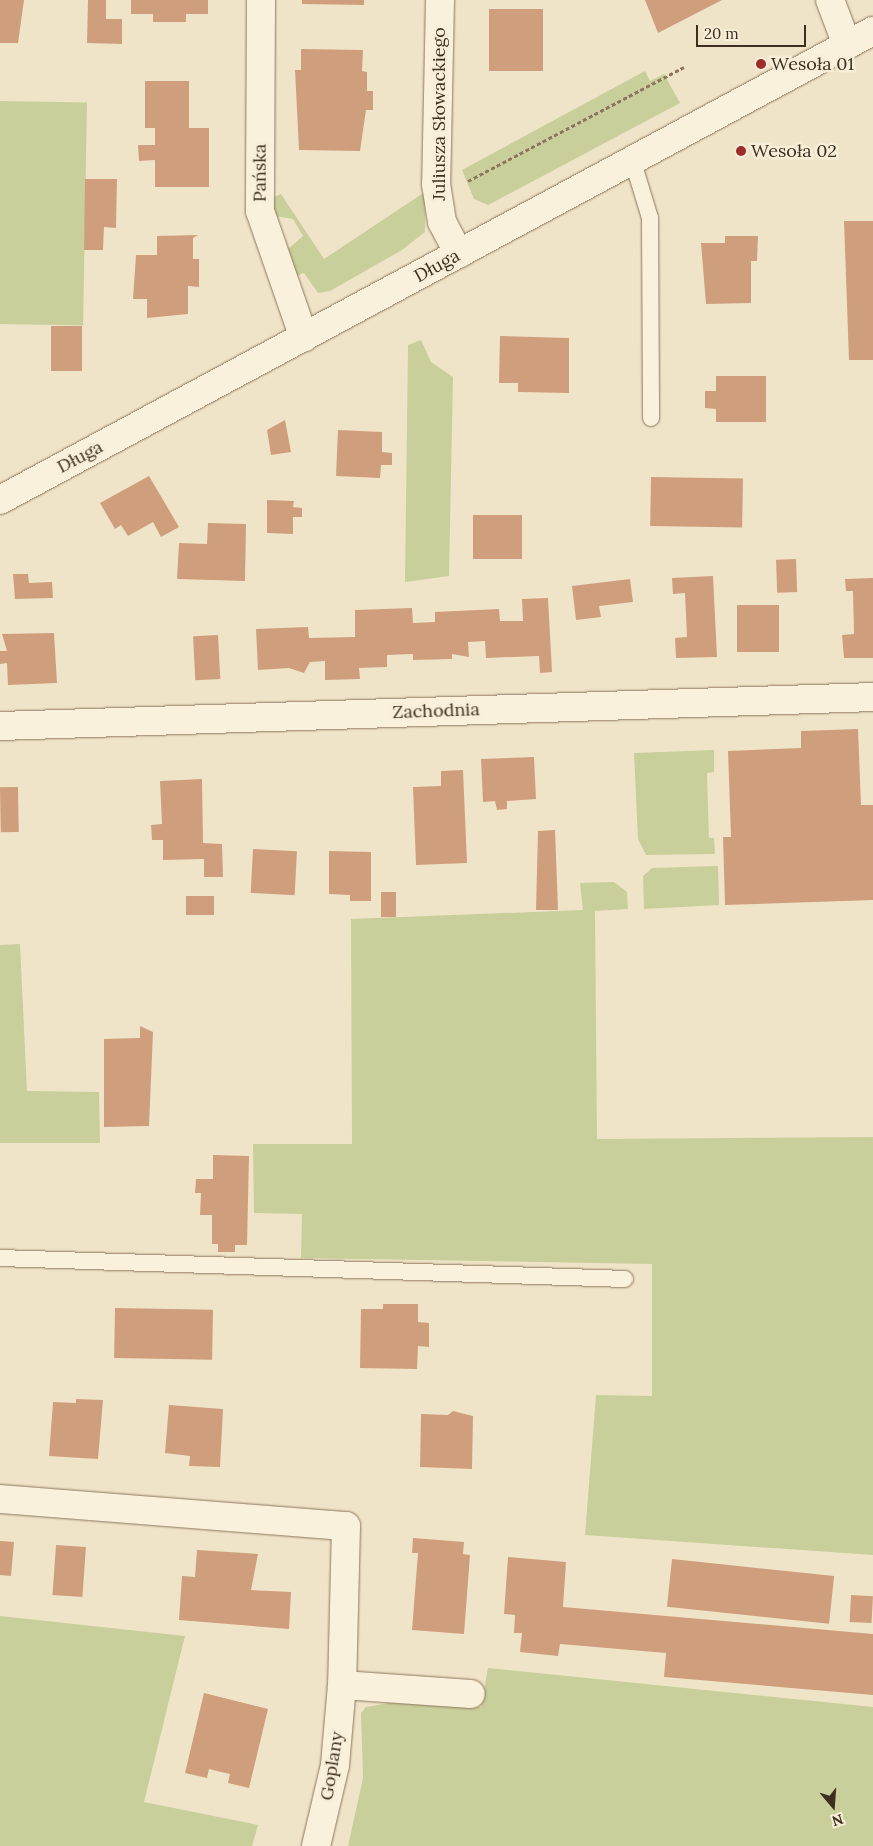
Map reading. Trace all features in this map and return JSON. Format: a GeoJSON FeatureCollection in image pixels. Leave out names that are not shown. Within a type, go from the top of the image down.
{"type":"FeatureCollection","features":[{"type":"Feature","properties":{"kind":"street","name":"Pańska"},"geometry":{"type":"LineString","coordinates":[[261,0],[260,211],[304,338]]}},
{"type":"Feature","properties":{"kind":"street","name":"Juliusza Słowackiego"},"geometry":{"type":"LineString","coordinates":[[440,0],[436,184],[442,222],[459,254]]}},
{"type":"Feature","properties":{"kind":"street"},"geometry":{"type":"LineString","coordinates":[[830,0],[847,45]]}},
{"type":"Feature","properties":{"kind":"street","name":"Długa"},"geometry":{"type":"LineString","coordinates":[[0,500],[633,162],[873,31]]}},
{"type":"Feature","properties":{"kind":"street","name":"Zachodnia"},"geometry":{"type":"LineString","coordinates":[[0,726],[873,697]]}},
{"type":"Feature","properties":{"kind":"street","name":"Goplany"},"geometry":{"type":"LineString","coordinates":[[0,1499],[346,1526],[345,1653],[336,1765],[316,1846]]}},
{"type":"Feature","properties":{"kind":"street"},"geometry":{"type":"LineString","coordinates":[[342,1685],[471,1694]]}},
{"type":"Feature","properties":{"kind":"lane"},"geometry":{"type":"LineString","coordinates":[[633,162],[650,218],[651,418]]}},
{"type":"Feature","properties":{"kind":"lane"},"geometry":{"type":"LineString","coordinates":[[0,1258],[625,1279]]}},
{"type":"Feature","properties":{"kind":"path"},"geometry":{"type":"LineString","coordinates":[[462,183],[618,106],[684,67]]}},
{"type":"Feature","properties":{"kind":"green space"},"geometry":{"type":"Polygon","coordinates":[[[645,71],[650,81],[664,74],[680,103],[488,205],[474,199],[462,170],[645,71]]]}},
{"type":"Feature","properties":{"kind":"green space"},"geometry":{"type":"Polygon","coordinates":[[[0,101],[87,103],[83,325],[0,324],[0,101]]]}},
{"type":"Feature","properties":{"kind":"green space"},"geometry":{"type":"Polygon","coordinates":[[[425,192],[425,232],[402,250],[330,291],[318,293],[304,273],[293,277],[287,250],[303,236],[293,219],[275,216],[272,198],[281,194],[324,259],[425,192]]]}},
{"type":"Feature","properties":{"kind":"green space"},"geometry":{"type":"Polygon","coordinates":[[[421,340],[431,362],[453,377],[449,576],[405,582],[408,345],[421,340]]]}},
{"type":"Feature","properties":{"kind":"green space"},"geometry":{"type":"Polygon","coordinates":[[[714,750],[714,772],[707,773],[709,838],[714,838],[715,854],[646,855],[638,839],[634,753],[714,750]]]}},
{"type":"Feature","properties":{"kind":"green space"},"geometry":{"type":"Polygon","coordinates":[[[718,866],[719,905],[644,909],[643,876],[652,868],[718,866]]]}},
{"type":"Feature","properties":{"kind":"green space"},"geometry":{"type":"Polygon","coordinates":[[[614,882],[627,892],[628,909],[595,911],[597,1139],[873,1137],[873,1555],[585,1535],[596,1395],[652,1396],[652,1264],[301,1258],[302,1214],[254,1213],[253,1144],[352,1144],[351,919],[583,910],[580,883],[614,882]]]}},
{"type":"Feature","properties":{"kind":"green space"},"geometry":{"type":"Polygon","coordinates":[[[20,944],[27,1091],[99,1092],[100,1143],[0,1143],[0,945],[20,944]]]}},
{"type":"Feature","properties":{"kind":"green space"},"geometry":{"type":"Polygon","coordinates":[[[0,1616],[185,1636],[144,1802],[258,1825],[252,1846],[0,1846],[0,1616]]]}},
{"type":"Feature","properties":{"kind":"green space"},"geometry":{"type":"Polygon","coordinates":[[[488,1668],[873,1707],[873,1846],[348,1846],[363,1778],[361,1713],[366,1707],[389,1703],[481,1707],[488,1668]]]}},
{"type":"Feature","properties":{"kind":"building"},"geometry":{"type":"Polygon","coordinates":[[[0,0],[24,0],[18,43],[0,43],[0,0]]]}},
{"type":"Feature","properties":{"kind":"building"},"geometry":{"type":"Polygon","coordinates":[[[88,0],[106,0],[106,19],[122,19],[122,44],[87,43],[88,0]]]}},
{"type":"Feature","properties":{"kind":"building"},"geometry":{"type":"Polygon","coordinates":[[[131,0],[208,0],[208,14],[186,14],[186,22],[153,22],[153,14],[131,14],[131,0]]]}},
{"type":"Feature","properties":{"kind":"building"},"geometry":{"type":"Polygon","coordinates":[[[302,0],[364,0],[364,5],[302,4],[302,0]]]}},
{"type":"Feature","properties":{"kind":"building"},"geometry":{"type":"Polygon","coordinates":[[[645,0],[722,0],[658,33],[645,0]]]}},
{"type":"Feature","properties":{"kind":"building"},"geometry":{"type":"Polygon","coordinates":[[[489,9],[543,9],[543,71],[489,71],[489,9]]]}},
{"type":"Feature","properties":{"kind":"building"},"geometry":{"type":"Polygon","coordinates":[[[301,49],[363,50],[362,71],[367,72],[367,91],[373,91],[373,110],[366,110],[360,151],[299,150],[295,70],[301,70],[301,49]]]}},
{"type":"Feature","properties":{"kind":"building"},"geometry":{"type":"Polygon","coordinates":[[[145,81],[189,81],[189,128],[209,128],[209,187],[155,187],[155,160],[139,161],[138,145],[155,145],[155,128],[145,128],[145,81]]]}},
{"type":"Feature","properties":{"kind":"building"},"geometry":{"type":"Polygon","coordinates":[[[85,179],[117,179],[116,228],[104,227],[103,250],[84,250],[85,179]]]}},
{"type":"Feature","properties":{"kind":"building"},"geometry":{"type":"Polygon","coordinates":[[[844,221],[873,221],[873,360],[849,360],[844,221]]]}},
{"type":"Feature","properties":{"kind":"building"},"geometry":{"type":"Polygon","coordinates":[[[198,235],[193,238],[193,259],[199,259],[199,287],[188,286],[188,314],[147,318],[147,299],[133,299],[136,255],[157,255],[157,236],[198,235]]]}},
{"type":"Feature","properties":{"kind":"building"},"geometry":{"type":"Polygon","coordinates":[[[725,236],[758,236],[757,261],[751,261],[751,303],[706,304],[701,243],[725,243],[725,236]]]}},
{"type":"Feature","properties":{"kind":"building"},"geometry":{"type":"Polygon","coordinates":[[[51,326],[82,326],[82,371],[51,371],[51,326]]]}},
{"type":"Feature","properties":{"kind":"building"},"geometry":{"type":"Polygon","coordinates":[[[500,336],[569,338],[569,393],[518,392],[518,383],[499,383],[500,336]]]}},
{"type":"Feature","properties":{"kind":"building"},"geometry":{"type":"Polygon","coordinates":[[[716,376],[766,376],[766,422],[716,422],[716,409],[705,408],[705,391],[716,391],[716,376]]]}},
{"type":"Feature","properties":{"kind":"building"},"geometry":{"type":"Polygon","coordinates":[[[285,420],[291,452],[271,455],[267,430],[285,420]]]}},
{"type":"Feature","properties":{"kind":"building"},"geometry":{"type":"Polygon","coordinates":[[[338,430],[382,432],[382,452],[392,453],[392,465],[381,465],[380,478],[336,476],[338,430]]]}},
{"type":"Feature","properties":{"kind":"building"},"geometry":{"type":"Polygon","coordinates":[[[149,476],[179,527],[161,537],[153,522],[128,536],[121,525],[115,529],[100,503],[149,476]]]}},
{"type":"Feature","properties":{"kind":"building"},"geometry":{"type":"Polygon","coordinates":[[[651,477],[743,479],[742,528],[650,526],[651,477]]]}},
{"type":"Feature","properties":{"kind":"building"},"geometry":{"type":"Polygon","coordinates":[[[267,500],[294,501],[293,507],[302,508],[302,517],[293,517],[293,534],[267,533],[267,500]]]}},
{"type":"Feature","properties":{"kind":"building"},"geometry":{"type":"Polygon","coordinates":[[[473,515],[522,515],[522,559],[473,559],[473,515]]]}},
{"type":"Feature","properties":{"kind":"building"},"geometry":{"type":"Polygon","coordinates":[[[208,523],[246,524],[245,581],[177,579],[179,543],[207,544],[208,523]]]}},
{"type":"Feature","properties":{"kind":"building"},"geometry":{"type":"Polygon","coordinates":[[[796,559],[797,592],[777,593],[776,560],[796,559]]]}},
{"type":"Feature","properties":{"kind":"building"},"geometry":{"type":"Polygon","coordinates":[[[13,574],[28,574],[29,583],[52,582],[53,598],[15,599],[13,574]]]}},
{"type":"Feature","properties":{"kind":"building"},"geometry":{"type":"Polygon","coordinates":[[[713,576],[717,657],[676,658],[675,638],[687,637],[685,593],[673,594],[672,578],[713,576]]]}},
{"type":"Feature","properties":{"kind":"building"},"geometry":{"type":"Polygon","coordinates":[[[873,578],[873,658],[844,658],[842,635],[854,634],[853,591],[846,591],[845,579],[873,578]]]}},
{"type":"Feature","properties":{"kind":"building"},"geometry":{"type":"Polygon","coordinates":[[[630,579],[633,602],[599,606],[601,617],[576,620],[572,586],[630,579]]]}},
{"type":"Feature","properties":{"kind":"building"},"geometry":{"type":"Polygon","coordinates":[[[548,598],[552,672],[540,673],[539,656],[486,658],[485,641],[468,642],[469,657],[452,654],[452,659],[413,660],[413,654],[387,655],[387,667],[359,668],[360,679],[325,680],[325,661],[310,662],[304,673],[289,668],[258,670],[256,629],[308,627],[309,638],[355,637],[355,610],[412,608],[413,623],[435,622],[435,612],[499,609],[500,621],[523,621],[522,599],[548,598]]]}},
{"type":"Feature","properties":{"kind":"building"},"geometry":{"type":"Polygon","coordinates":[[[737,605],[779,605],[779,652],[737,652],[737,605]]]}},
{"type":"Feature","properties":{"kind":"building"},"geometry":{"type":"Polygon","coordinates":[[[54,633],[57,683],[8,685],[7,663],[0,664],[0,651],[7,651],[2,634],[54,633]]]}},
{"type":"Feature","properties":{"kind":"building"},"geometry":{"type":"Polygon","coordinates":[[[218,635],[220,679],[195,680],[193,636],[218,635]]]}},
{"type":"Feature","properties":{"kind":"building"},"geometry":{"type":"Polygon","coordinates":[[[858,729],[861,805],[873,805],[873,900],[725,905],[723,837],[731,837],[728,751],[801,748],[801,731],[858,729]]]}},
{"type":"Feature","properties":{"kind":"building"},"geometry":{"type":"Polygon","coordinates":[[[534,757],[536,799],[507,801],[507,809],[497,810],[495,801],[483,802],[481,759],[534,757]]]}},
{"type":"Feature","properties":{"kind":"building"},"geometry":{"type":"Polygon","coordinates":[[[463,770],[467,863],[416,865],[413,787],[441,786],[441,771],[463,770]]]}},
{"type":"Feature","properties":{"kind":"building"},"geometry":{"type":"Polygon","coordinates":[[[202,779],[203,843],[222,844],[223,877],[204,877],[204,859],[163,860],[163,840],[152,840],[151,825],[162,824],[160,781],[202,779]]]}},
{"type":"Feature","properties":{"kind":"building"},"geometry":{"type":"Polygon","coordinates":[[[0,787],[18,787],[19,832],[1,832],[0,787]]]}},
{"type":"Feature","properties":{"kind":"building"},"geometry":{"type":"Polygon","coordinates":[[[555,830],[558,910],[536,910],[538,831],[555,830]]]}},
{"type":"Feature","properties":{"kind":"building"},"geometry":{"type":"Polygon","coordinates":[[[253,849],[297,851],[295,895],[251,893],[253,849]]]}},
{"type":"Feature","properties":{"kind":"building"},"geometry":{"type":"Polygon","coordinates":[[[329,851],[371,852],[371,901],[350,901],[350,895],[329,894],[329,851]]]}},
{"type":"Feature","properties":{"kind":"building"},"geometry":{"type":"Polygon","coordinates":[[[381,892],[396,892],[396,917],[381,917],[381,892]]]}},
{"type":"Feature","properties":{"kind":"building"},"geometry":{"type":"Polygon","coordinates":[[[186,896],[214,896],[214,915],[186,915],[186,896]]]}},
{"type":"Feature","properties":{"kind":"building"},"geometry":{"type":"Polygon","coordinates":[[[140,1026],[153,1032],[149,1126],[104,1127],[104,1039],[140,1038],[140,1026]]]}},
{"type":"Feature","properties":{"kind":"building"},"geometry":{"type":"Polygon","coordinates":[[[213,1155],[249,1156],[247,1245],[235,1245],[235,1252],[218,1252],[218,1244],[212,1244],[212,1215],[200,1215],[201,1193],[195,1193],[196,1179],[213,1179],[213,1155]]]}},
{"type":"Feature","properties":{"kind":"building"},"geometry":{"type":"Polygon","coordinates":[[[383,1304],[418,1304],[418,1322],[429,1323],[429,1347],[418,1346],[417,1369],[360,1368],[361,1309],[383,1309],[383,1304]]]}},
{"type":"Feature","properties":{"kind":"building"},"geometry":{"type":"Polygon","coordinates":[[[115,1308],[213,1310],[212,1360],[114,1358],[115,1308]]]}},
{"type":"Feature","properties":{"kind":"building"},"geometry":{"type":"Polygon","coordinates":[[[76,1399],[103,1400],[98,1459],[49,1456],[53,1402],[76,1403],[76,1399]]]}},
{"type":"Feature","properties":{"kind":"building"},"geometry":{"type":"Polygon","coordinates":[[[169,1405],[223,1409],[220,1467],[189,1466],[190,1456],[165,1453],[169,1405]]]}},
{"type":"Feature","properties":{"kind":"building"},"geometry":{"type":"Polygon","coordinates":[[[453,1411],[473,1416],[472,1469],[420,1467],[421,1414],[448,1415],[453,1411]]]}},
{"type":"Feature","properties":{"kind":"building"},"geometry":{"type":"Polygon","coordinates":[[[413,1538],[464,1542],[463,1554],[470,1555],[464,1634],[412,1630],[418,1553],[412,1553],[413,1538]]]}},
{"type":"Feature","properties":{"kind":"building"},"geometry":{"type":"Polygon","coordinates":[[[0,1541],[14,1542],[11,1576],[0,1575],[0,1541]]]}},
{"type":"Feature","properties":{"kind":"building"},"geometry":{"type":"Polygon","coordinates":[[[56,1545],[86,1547],[82,1597],[53,1595],[56,1545]]]}},
{"type":"Feature","properties":{"kind":"building"},"geometry":{"type":"Polygon","coordinates":[[[197,1550],[258,1554],[251,1590],[291,1592],[289,1629],[179,1620],[182,1576],[195,1577],[197,1550]]]}},
{"type":"Feature","properties":{"kind":"building"},"geometry":{"type":"Polygon","coordinates":[[[508,1557],[566,1562],[563,1607],[873,1634],[873,1695],[664,1677],[666,1653],[560,1644],[558,1656],[520,1652],[522,1633],[514,1633],[515,1615],[504,1614],[508,1557]]]}},
{"type":"Feature","properties":{"kind":"building"},"geometry":{"type":"Polygon","coordinates":[[[672,1559],[834,1576],[829,1624],[667,1607],[672,1559]]]}},
{"type":"Feature","properties":{"kind":"building"},"geometry":{"type":"Polygon","coordinates":[[[851,1595],[873,1596],[872,1623],[850,1622],[851,1595]]]}},
{"type":"Feature","properties":{"kind":"building"},"geometry":{"type":"Polygon","coordinates":[[[204,1693],[268,1709],[249,1788],[228,1783],[230,1774],[209,1769],[207,1778],[185,1773],[204,1693]]]}},
{"type":"Feature","properties":{"kind":"place","name":"Wesoła 01"},"geometry":{"type":"Point","coordinates":[761,64]}},
{"type":"Feature","properties":{"kind":"place","name":"Wesoła 02"},"geometry":{"type":"Point","coordinates":[741,151]}}]}
